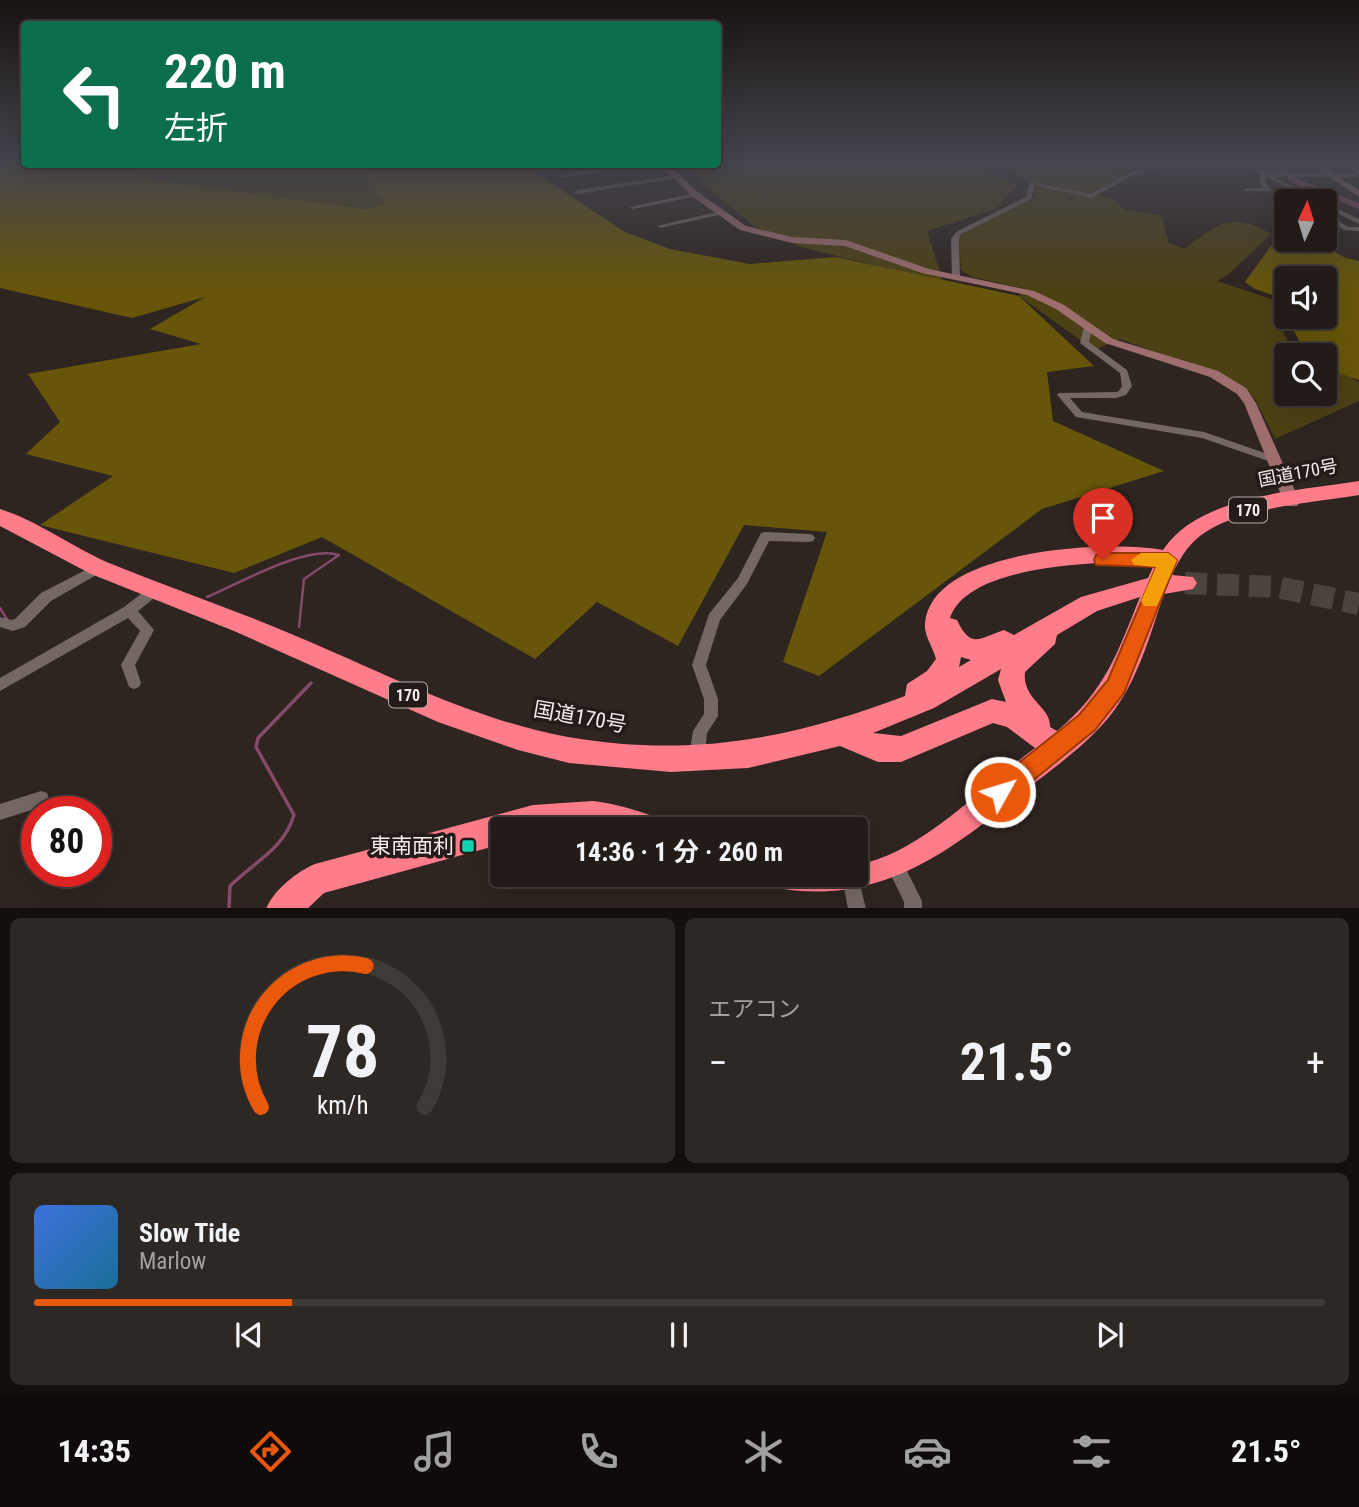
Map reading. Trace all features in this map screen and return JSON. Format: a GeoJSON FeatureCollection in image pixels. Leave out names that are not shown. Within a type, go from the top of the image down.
{"type":"FeatureCollection","features":[{"type":"Feature","properties":{"kind":"highway","name":"国道170号"},"geometry":{"type":"LineString","coordinates":[[825,887],[855,895],[897,869],[945,837],[1087,723],[1116,686],[1165,566],[1193,529],[1216,517],[1359,488]]}},
{"type":"Feature","properties":{"kind":"highway","name":"国道170号"},"geometry":{"type":"LineString","coordinates":[[0,517],[99,568],[243,624],[447,713],[518,737],[569,750],[697,759],[748,755],[841,733],[925,700],[1061,618],[1120,592],[1185,583]]}},
{"type":"Feature","properties":{"kind":"highway"},"geometry":{"type":"LineString","coordinates":[[790,747],[892,706],[941,676],[950,659],[937,631],[939,611],[956,590],[969,583],[1009,568],[1069,556],[1139,553],[1165,566]]}},
{"type":"Feature","properties":{"kind":"highway"},"geometry":{"type":"LineString","coordinates":[[1061,618],[1026,628],[980,651],[962,648],[953,641],[948,624],[953,609],[967,595],[1020,572],[1072,562],[1165,566]]}},
{"type":"Feature","properties":{"kind":"highway"},"geometry":{"type":"LineString","coordinates":[[1055,747],[1053,738],[1017,700],[1013,670],[1016,663],[1061,618]]}},
{"type":"Feature","properties":{"kind":"highway"},"geometry":{"type":"LineString","coordinates":[[841,733],[878,749],[901,749],[992,711],[1014,717],[1055,747]]}},
{"type":"Feature","properties":{"kind":"highway"},"geometry":{"type":"LineString","coordinates":[[578,817],[602,817]]}},
{"type":"Feature","properties":{"kind":"highway"},"geometry":{"type":"LineString","coordinates":[[282,908],[315,880],[490,832]]}},
{"type":"Feature","properties":{"kind":"street"},"geometry":{"type":"LineString","coordinates":[[633,207],[642,205]]}},
{"type":"Feature","properties":{"kind":"street"},"geometry":{"type":"LineString","coordinates":[[710,205],[759,234],[792,240],[846,243],[926,271],[1030,293],[1060,307],[1109,341],[1214,374],[1242,391],[1250,403],[1292,502]]}},
{"type":"Feature","properties":{"kind":"street"},"geometry":{"type":"LineString","coordinates":[[956,277],[955,239],[958,233],[1015,205]]}},
{"type":"Feature","properties":{"kind":"street"},"geometry":{"type":"LineString","coordinates":[[1337,211],[1359,222]]}},
{"type":"Feature","properties":{"kind":"street"},"geometry":{"type":"LineString","coordinates":[[660,226],[721,213]]}},
{"type":"Feature","properties":{"kind":"street"},"geometry":{"type":"LineString","coordinates":[[1337,223],[1346,229],[1359,229]]}},
{"type":"Feature","properties":{"kind":"street"},"geometry":{"type":"LineString","coordinates":[[1088,327],[1084,343],[1124,372],[1128,386],[1124,393],[1062,395],[1079,415],[1204,435],[1275,460]]}},
{"type":"Feature","properties":{"kind":"street"},"geometry":{"type":"LineString","coordinates":[[697,759],[700,732],[711,716],[710,699],[699,664],[714,618],[743,581],[765,536],[809,538]]}},
{"type":"Feature","properties":{"kind":"street"},"geometry":{"type":"LineString","coordinates":[[0,622],[13,625],[20,623],[46,597],[99,568]]}},
{"type":"Feature","properties":{"kind":"street"},"geometry":{"type":"LineString","coordinates":[[0,685],[129,611],[154,591]]}},
{"type":"Feature","properties":{"kind":"street"},"geometry":{"type":"LineString","coordinates":[[129,611],[147,630],[128,665],[134,683]]}},
{"type":"Feature","properties":{"kind":"street"},"geometry":{"type":"LineString","coordinates":[[0,812],[21,805]]}},
{"type":"Feature","properties":{"kind":"street"},"geometry":{"type":"LineString","coordinates":[[897,869],[913,901],[913,908]]}},
{"type":"Feature","properties":{"kind":"shaded area"},"geometry":{"type":"Polygon","coordinates":[[[0,205],[338,205],[364,209],[380,205],[585,205],[625,232],[670,249],[750,264],[836,257],[1019,296],[1094,366],[1047,372],[1053,421],[1164,471],[1042,509],[819,676],[783,662],[827,532],[744,525],[678,646],[597,602],[535,659],[322,537],[234,573],[40,525],[113,476],[26,454],[60,422],[28,374],[201,344],[150,329],[205,297],[132,318],[0,288],[0,205]]]}},
{"type":"Feature","properties":{"kind":"shaded area"},"geometry":{"type":"Polygon","coordinates":[[[338,205],[381,205],[364,209],[338,205]]]}},
{"type":"Feature","properties":{"kind":"shaded area"},"geometry":{"type":"Polygon","coordinates":[[[729,205],[998,205],[995,209],[927,231],[943,282],[801,247],[754,226],[729,205]]]}},
{"type":"Feature","properties":{"kind":"shaded area"},"geometry":{"type":"Polygon","coordinates":[[[1017,205],[1120,205],[1125,210],[1161,215],[1169,243],[1185,249],[1207,232],[1225,223],[1245,223],[1257,227],[1271,234],[1230,273],[1217,281],[1274,300],[1274,329],[1283,329],[1288,343],[1274,343],[1274,406],[1337,406],[1337,370],[1359,382],[1359,401],[1275,439],[1255,399],[1234,381],[1120,339],[1094,350],[1019,296],[1026,289],[972,277],[961,270],[959,238],[966,229],[1017,205]]]}},
{"type":"Feature","properties":{"kind":"shaded area"},"geometry":{"type":"Polygon","coordinates":[[[1273,243],[1274,252],[1335,252],[1359,261],[1359,380],[1337,372],[1337,343],[1300,343],[1293,329],[1337,329],[1337,266],[1274,266],[1274,296],[1245,282],[1273,243]]]}},
{"type":"Feature","properties":{"kind":"waterway"},"geometry":{"type":"LineString","coordinates":[[207,597],[291,560],[325,553],[339,555],[304,579],[299,627]]}},
{"type":"Feature","properties":{"kind":"waterway"},"geometry":{"type":"LineString","coordinates":[[0,608],[8,621]]}},
{"type":"Feature","properties":{"kind":"waterway"},"geometry":{"type":"LineString","coordinates":[[229,908],[230,886],[276,846],[294,815],[256,747],[258,738],[311,683]]}},
{"type":"Feature","properties":{"kind":"tunnel"},"geometry":{"type":"LineString","coordinates":[[1185,583],[1277,587],[1359,604]]}},
{"type":"Feature","properties":{"kind":"slow traffic"},"geometry":{"type":"LineString","coordinates":[[1141,560],[1168,560],[1150,601]]}},
{"type":"Feature","properties":{"kind":"place","name":"東南面利"},"geometry":{"type":"Point","coordinates":[468,846]}},
{"type":"Feature","properties":{"kind":"route"},"geometry":{"type":"LineString","coordinates":[[1000,792],[1087,723],[1116,686],[1168,560],[1103,560]]}}]}
